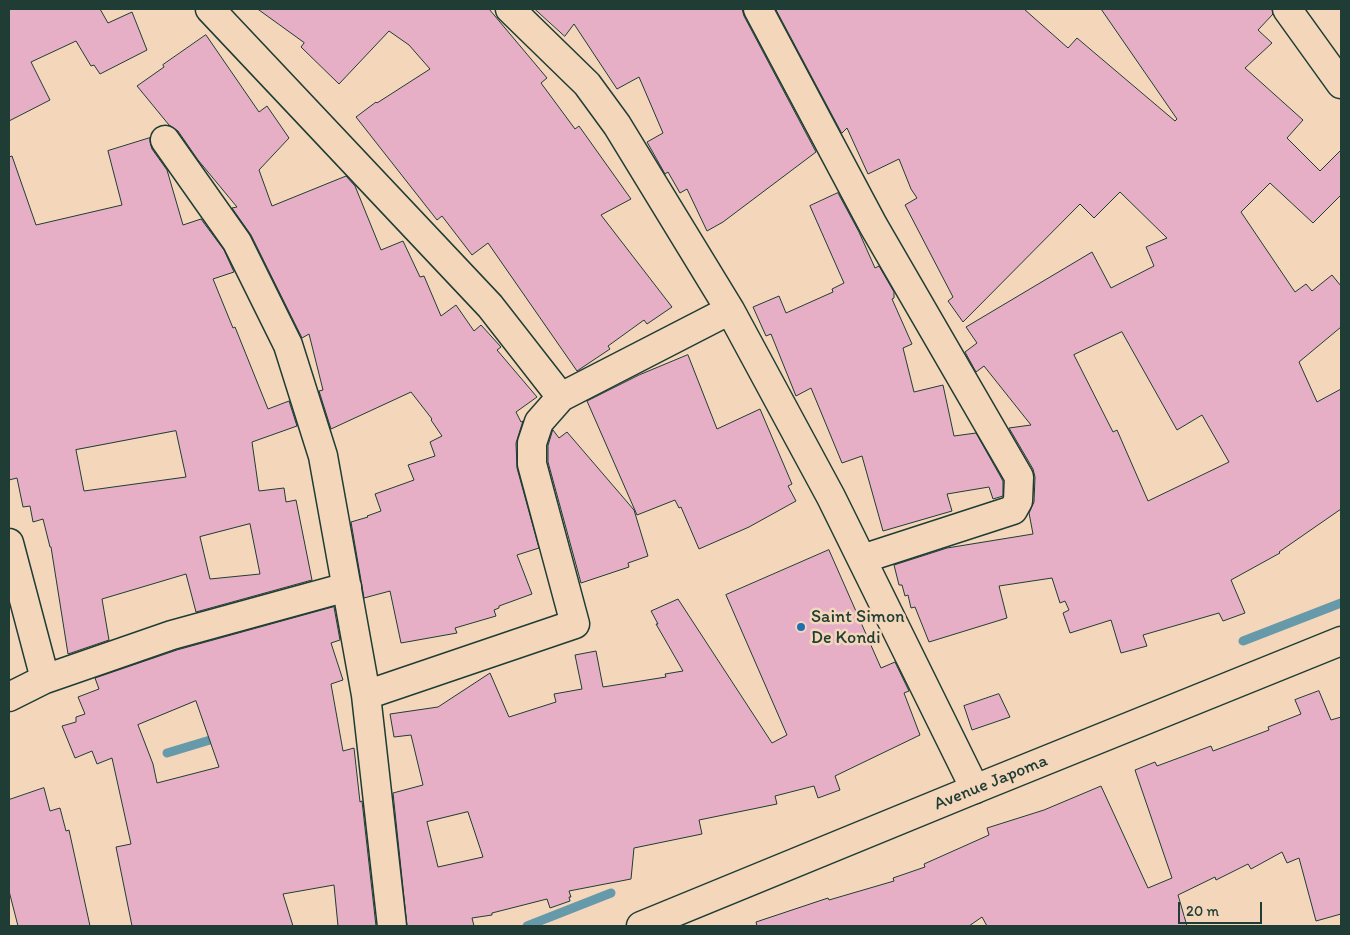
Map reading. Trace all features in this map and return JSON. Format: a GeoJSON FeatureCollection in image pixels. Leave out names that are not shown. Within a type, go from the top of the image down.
{"type":"FeatureCollection","features":[{"type":"Feature","properties":{"kind":"street"},"geometry":{"type":"LineString","coordinates":[[210,9],[490,306],[561,397]]}},
{"type":"Feature","properties":{"kind":"street"},"geometry":{"type":"LineString","coordinates":[[758,9],[873,225],[1019,477],[1018,500],[1013,510],[862,559]]}},
{"type":"Feature","properties":{"kind":"street"},"geometry":{"type":"LineString","coordinates":[[1287,9],[1341,84]]}},
{"type":"Feature","properties":{"kind":"street"},"geometry":{"type":"LineString","coordinates":[[512,10],[587,84],[617,124],[730,310],[831,497],[975,789]]}},
{"type":"Feature","properties":{"kind":"street"},"geometry":{"type":"LineString","coordinates":[[165,140],[237,242],[288,345],[323,456],[366,696],[392,926]]}},
{"type":"Feature","properties":{"kind":"street"},"geometry":{"type":"LineString","coordinates":[[366,696],[575,624],[532,464],[532,443],[539,422],[561,397],[730,310]]}},
{"type":"Feature","properties":{"kind":"street"},"geometry":{"type":"LineString","coordinates":[[9,543],[45,679]]}},
{"type":"Feature","properties":{"kind":"street"},"geometry":{"type":"LineString","coordinates":[[9,697],[45,679],[172,635],[347,587]]}},
{"type":"Feature","properties":{"kind":"street","name":"Avenue Japoma"},"geometry":{"type":"LineString","coordinates":[[641,926],[1341,641]]}},
{"type":"Feature","properties":{"kind":"building"},"geometry":{"type":"Polygon","coordinates":[[[9,9],[100,9],[108,23],[132,12],[147,50],[100,74],[94,65],[91,66],[76,41],[31,62],[50,100],[9,121],[9,9]]]}},
{"type":"Feature","properties":{"kind":"building"},"geometry":{"type":"Polygon","coordinates":[[[258,9],[489,9],[547,78],[541,83],[575,129],[579,126],[631,199],[601,215],[672,307],[647,324],[644,320],[608,346],[610,349],[577,371],[488,243],[472,255],[442,216],[437,220],[356,117],[376,102],[430,69],[409,45],[389,31],[339,84],[301,47],[304,43],[258,9]]]}},
{"type":"Feature","properties":{"kind":"building"},"geometry":{"type":"Polygon","coordinates":[[[535,9],[742,9],[816,152],[723,222],[707,231],[687,189],[680,193],[668,172],[665,174],[647,142],[663,133],[639,77],[617,89],[574,24],[565,36],[535,9]]]}},
{"type":"Feature","properties":{"kind":"building"},"geometry":{"type":"Polygon","coordinates":[[[776,9],[1024,9],[1068,48],[1077,38],[1175,121],[1177,119],[1101,9],[1272,9],[1273,14],[1258,30],[1272,43],[1245,68],[1303,120],[1287,138],[1320,171],[1341,150],[1341,195],[1313,223],[1270,183],[1241,212],[1295,292],[1306,284],[1312,291],[1332,275],[1341,286],[1341,327],[1299,362],[1317,402],[1341,389],[1341,509],[1280,553],[1231,580],[1245,613],[1223,621],[1219,613],[1143,635],[1147,646],[1121,653],[1111,620],[1070,633],[1063,613],[1069,610],[1065,601],[1060,603],[1052,578],[999,586],[1007,618],[929,642],[915,607],[911,608],[908,595],[905,596],[902,585],[899,585],[894,565],[947,548],[1033,534],[1029,513],[1034,502],[1035,477],[1033,469],[1009,428],[1031,425],[984,366],[976,372],[965,352],[977,343],[966,327],[1092,252],[1111,288],[1154,266],[1146,247],[1167,238],[1120,192],[1094,218],[1080,204],[963,322],[948,301],[953,297],[905,205],[917,198],[911,189],[899,159],[868,174],[847,128],[842,133],[776,9]],[[1122,332],[1074,355],[1113,432],[1117,430],[1148,501],[1229,462],[1202,415],[1177,430],[1122,332]]]}},
{"type":"Feature","properties":{"kind":"building"},"geometry":{"type":"Polygon","coordinates":[[[206,35],[259,112],[267,106],[289,138],[259,170],[272,206],[346,176],[355,186],[381,250],[403,241],[420,277],[424,276],[441,316],[456,305],[474,331],[481,325],[501,347],[497,350],[537,397],[516,412],[521,422],[523,421],[516,443],[517,468],[539,548],[517,555],[532,594],[499,606],[499,608],[494,610],[496,616],[455,628],[457,633],[401,643],[390,591],[364,598],[351,522],[381,511],[375,494],[414,480],[408,465],[435,456],[430,442],[442,436],[432,419],[411,392],[331,429],[319,391],[323,390],[309,334],[302,338],[251,235],[232,208],[237,207],[198,160],[178,131],[169,125],[137,86],[206,35]]]}},
{"type":"Feature","properties":{"kind":"building"},"geometry":{"type":"Polygon","coordinates":[[[150,138],[152,149],[167,170],[183,225],[201,219],[224,250],[234,272],[213,279],[233,328],[235,327],[268,409],[289,401],[297,426],[252,442],[259,491],[284,488],[286,502],[296,500],[312,580],[196,612],[186,574],[102,599],[109,640],[68,654],[51,547],[43,519],[33,522],[30,506],[23,507],[17,478],[9,480],[9,157],[12,156],[36,225],[122,205],[108,151],[150,138]],[[176,431],[76,450],[84,491],[186,477],[176,431]],[[250,524],[200,537],[210,579],[260,574],[250,524]]]}},
{"type":"Feature","properties":{"kind":"building"},"geometry":{"type":"Polygon","coordinates":[[[838,193],[859,232],[875,268],[879,266],[894,292],[894,298],[892,299],[912,344],[903,348],[914,392],[943,385],[954,436],[976,433],[1003,481],[1003,496],[993,499],[989,487],[947,494],[952,511],[883,531],[862,456],[842,463],[811,388],[796,396],[771,334],[766,336],[753,307],[779,296],[786,313],[833,292],[832,289],[844,283],[810,206],[838,193]]]}},
{"type":"Feature","properties":{"kind":"building"},"geometry":{"type":"Polygon","coordinates":[[[688,355],[717,429],[760,409],[792,484],[788,486],[796,501],[749,527],[699,549],[681,507],[679,508],[675,500],[637,515],[587,401],[639,375],[688,355]]]}},
{"type":"Feature","properties":{"kind":"building"},"geometry":{"type":"Polygon","coordinates":[[[553,430],[559,438],[567,432],[634,510],[648,556],[628,563],[629,567],[581,583],[548,462],[548,446],[553,430]]]}},
{"type":"Feature","properties":{"kind":"building"},"geometry":{"type":"Polygon","coordinates":[[[829,550],[881,668],[895,662],[909,691],[904,693],[920,735],[835,776],[840,790],[818,798],[814,786],[775,796],[777,804],[699,820],[702,834],[634,848],[631,879],[569,891],[570,901],[550,908],[547,899],[492,913],[492,915],[472,918],[474,926],[407,926],[393,793],[423,785],[411,735],[394,737],[390,714],[438,707],[490,673],[509,717],[556,702],[554,694],[582,689],[575,655],[596,651],[603,687],[666,677],[665,674],[683,671],[656,624],[658,624],[651,611],[678,599],[772,743],[787,735],[726,595],[829,550]],[[468,812],[427,822],[438,867],[483,857],[468,812]]]}},
{"type":"Feature","properties":{"kind":"building"},"geometry":{"type":"Polygon","coordinates":[[[334,607],[340,640],[331,643],[343,680],[331,684],[343,751],[354,748],[376,926],[338,926],[334,885],[283,894],[293,926],[132,926],[116,847],[131,844],[112,758],[97,764],[92,751],[75,758],[62,726],[76,722],[76,717],[85,714],[78,697],[99,689],[95,678],[177,650],[334,607]],[[196,701],[138,725],[153,764],[157,783],[219,767],[196,701]]]}},
{"type":"Feature","properties":{"kind":"building"},"geometry":{"type":"Polygon","coordinates":[[[1319,691],[1331,720],[1341,717],[1341,914],[1316,921],[1299,858],[1287,863],[1282,852],[1251,869],[1248,864],[1216,880],[1215,877],[1178,895],[1187,926],[987,926],[982,917],[969,926],[757,926],[756,922],[828,898],[829,900],[894,881],[893,878],[925,867],[924,864],[989,835],[987,828],[1044,810],[1101,786],[1148,888],[1172,878],[1135,770],[1155,762],[1157,766],[1211,746],[1213,751],[1269,730],[1268,727],[1301,714],[1295,700],[1319,691]]]}},
{"type":"Feature","properties":{"kind":"building"},"geometry":{"type":"Polygon","coordinates":[[[999,694],[1010,717],[972,730],[964,706],[999,694]]]}},
{"type":"Feature","properties":{"kind":"building"},"geometry":{"type":"Polygon","coordinates":[[[44,788],[50,811],[60,808],[66,831],[69,830],[90,926],[18,926],[9,891],[9,800],[44,788]]]}},
{"type":"Feature","properties":{"kind":"waterway"},"geometry":{"type":"LineString","coordinates":[[1243,641],[1341,603]]}},
{"type":"Feature","properties":{"kind":"waterway"},"geometry":{"type":"LineString","coordinates":[[167,753],[220,737]]}},
{"type":"Feature","properties":{"kind":"waterway"},"geometry":{"type":"LineString","coordinates":[[527,926],[611,893]]}},
{"type":"Feature","properties":{"kind":"place","name":"Saint Simon De Kondi"},"geometry":{"type":"Point","coordinates":[801,627]}}]}
